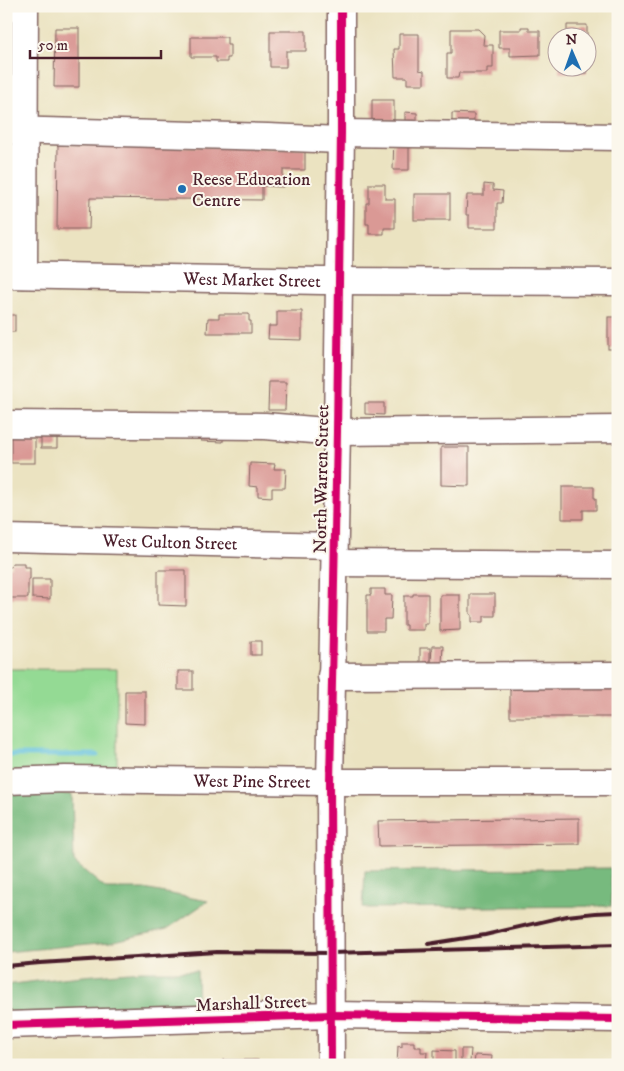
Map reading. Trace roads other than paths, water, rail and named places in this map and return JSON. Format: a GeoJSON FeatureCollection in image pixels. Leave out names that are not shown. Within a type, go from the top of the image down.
{"type":"FeatureCollection","features":[{"type":"Feature","properties":{"kind":"street"},"geometry":{"type":"LineString","coordinates":[[15,275],[15,130],[25,6]]}},
{"type":"Feature","properties":{"kind":"street","name":"North Warren Street"},"geometry":{"type":"LineString","coordinates":[[332,1065],[330,782],[337,432],[341,6]]}},
{"type":"Feature","properties":{"kind":"street"},"geometry":{"type":"LineString","coordinates":[[15,130],[268,136],[618,137]]}},
{"type":"Feature","properties":{"kind":"street","name":"West Market Street"},"geometry":{"type":"LineString","coordinates":[[15,275],[339,281],[618,282]]}},
{"type":"Feature","properties":{"kind":"street"},"geometry":{"type":"LineString","coordinates":[[6,424],[265,426],[337,432],[618,428]]}},
{"type":"Feature","properties":{"kind":"street","name":"West Culton Street"},"geometry":{"type":"LineString","coordinates":[[6,538],[334,554],[618,565]]}},
{"type":"Feature","properties":{"kind":"street"},"geometry":{"type":"LineString","coordinates":[[331,676],[618,675]]}},
{"type":"Feature","properties":{"kind":"street","name":"West Pine Street"},"geometry":{"type":"LineString","coordinates":[[6,781],[618,782]]}},
{"type":"Feature","properties":{"kind":"street","name":"Marshall Street"},"geometry":{"type":"LineString","coordinates":[[6,1025],[331,1015],[618,1019]]}},
{"type":"Feature","properties":{"kind":"waterway"},"geometry":{"type":"LineString","coordinates":[[6,755],[97,755]]}},
{"type":"Feature","properties":{"kind":"railway"},"geometry":{"type":"LineString","coordinates":[[428,944],[485,935],[567,916],[618,912]]}},
{"type":"Feature","properties":{"kind":"railway"},"geometry":{"type":"LineString","coordinates":[[6,966],[217,952],[331,953],[618,945]]}},
{"type":"Feature","properties":{"kind":"place","name":"Reese Education Centre"},"geometry":{"type":"Point","coordinates":[182,189]}}]}
